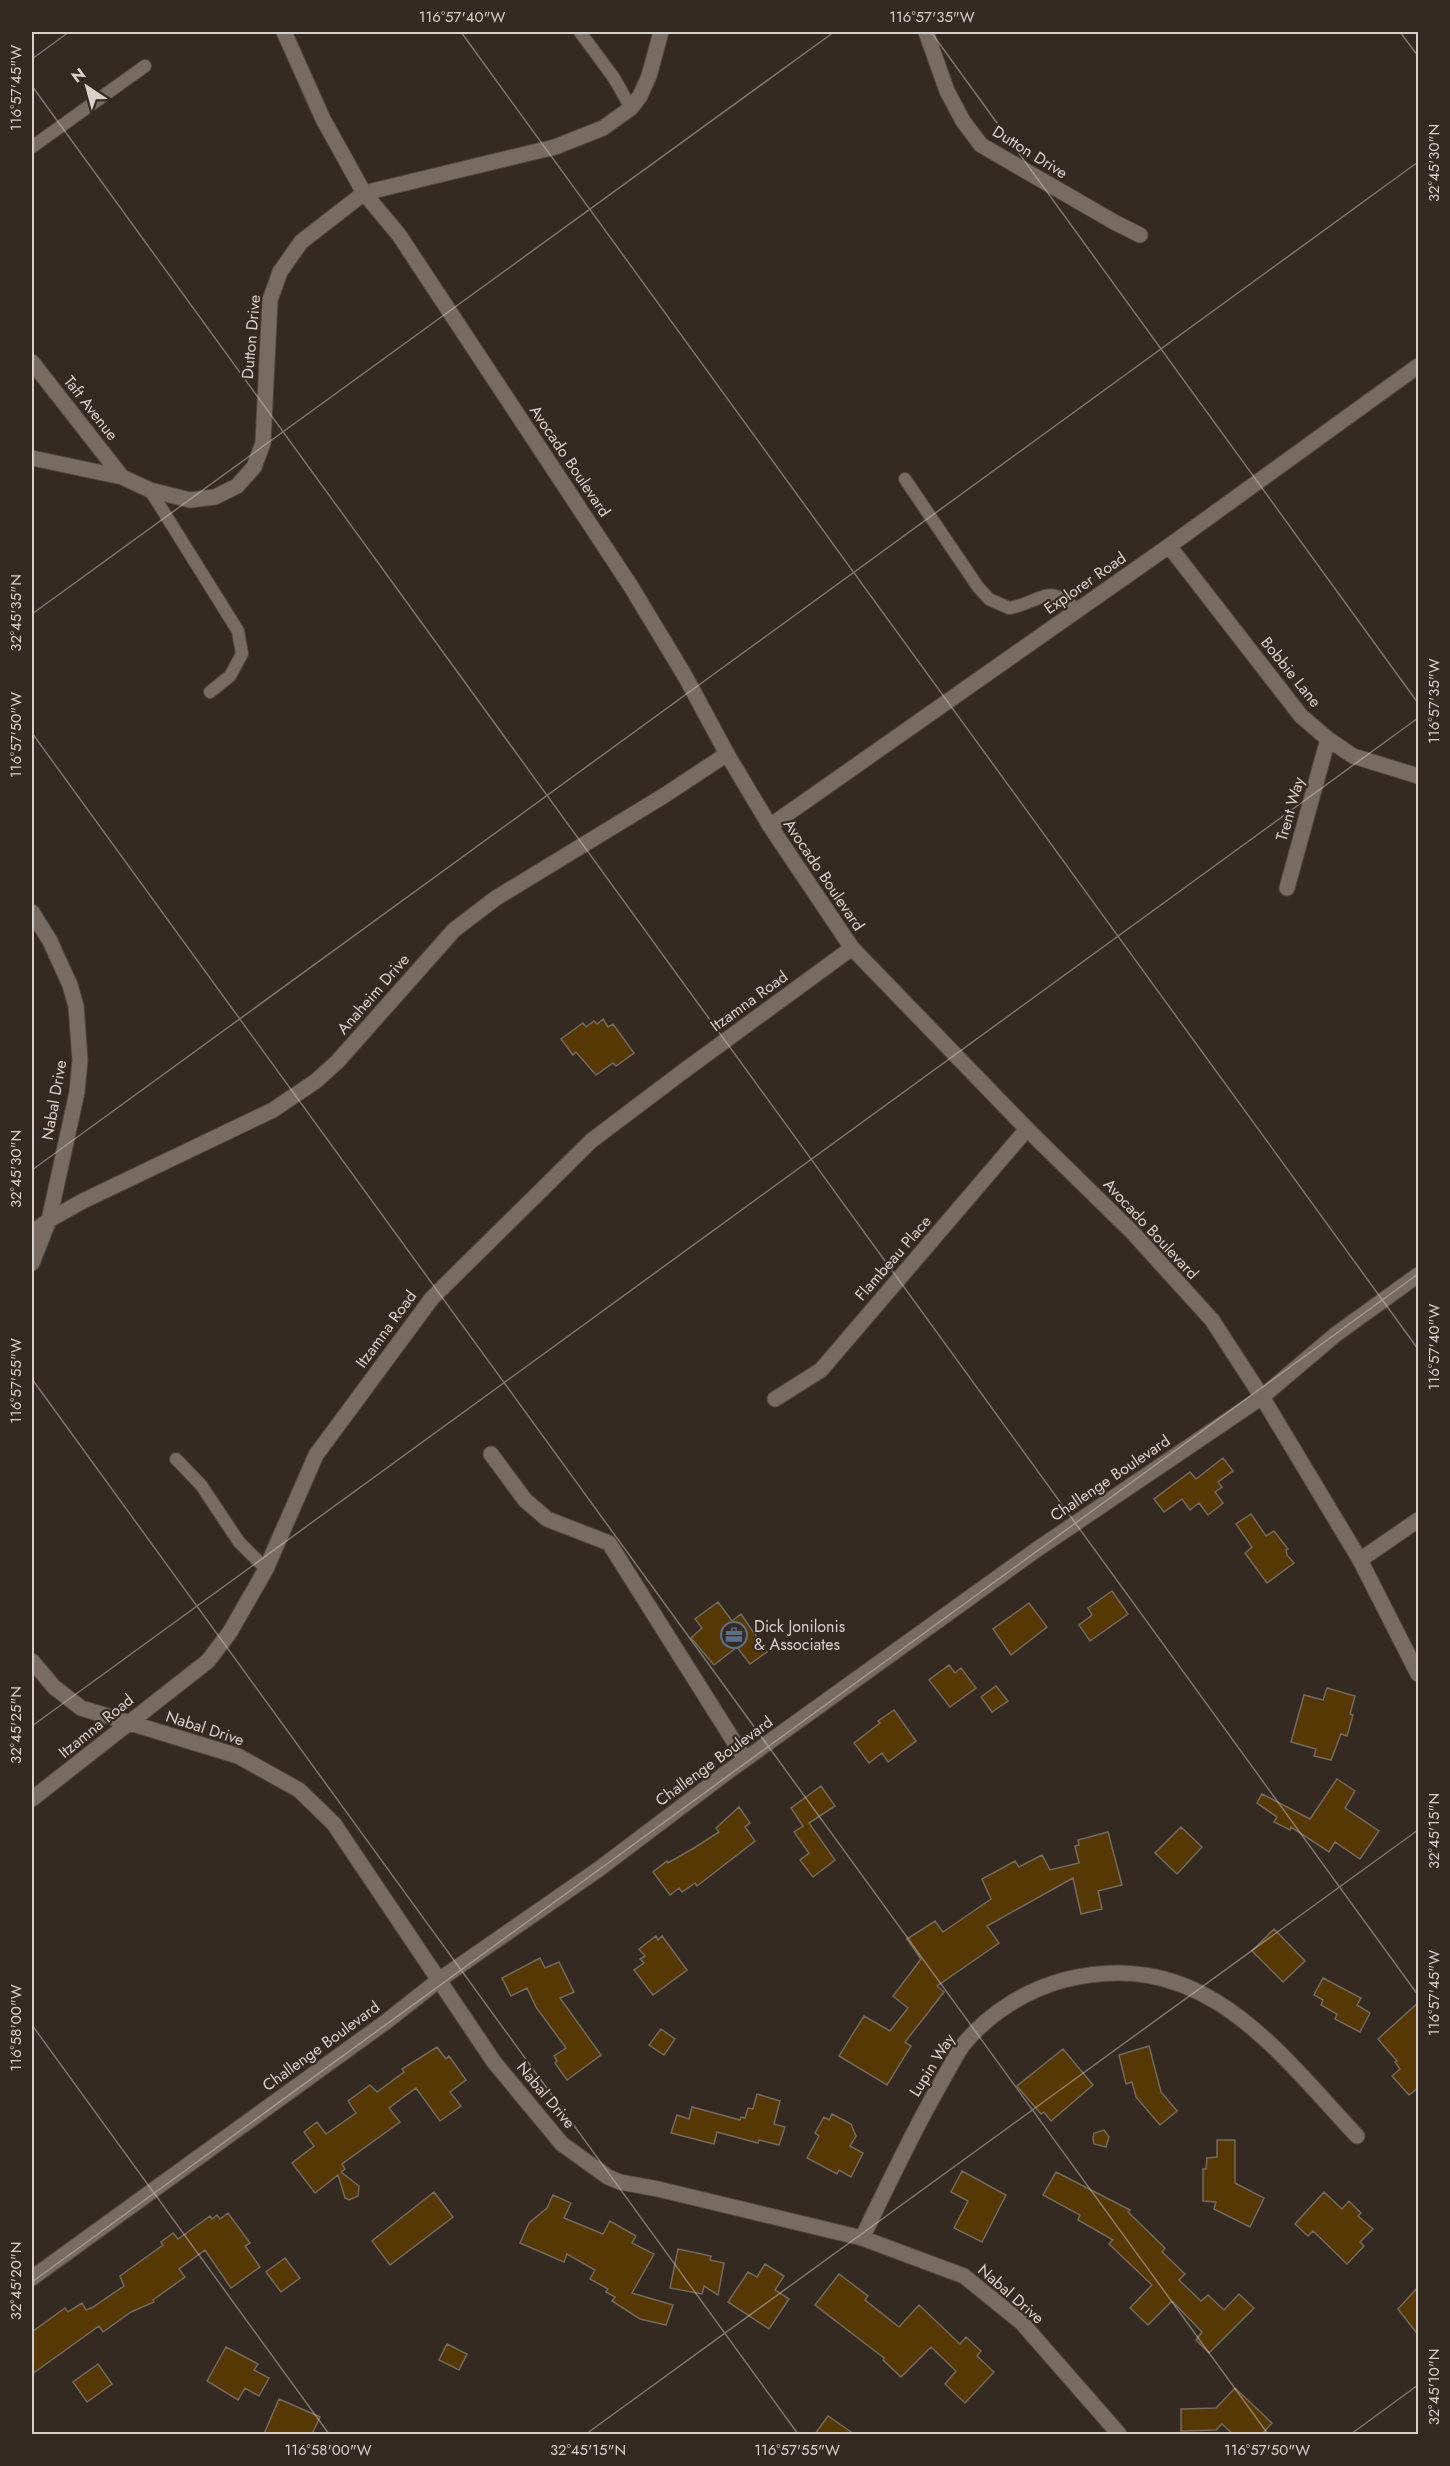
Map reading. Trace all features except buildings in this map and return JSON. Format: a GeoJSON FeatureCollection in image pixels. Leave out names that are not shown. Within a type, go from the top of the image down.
{"type":"FeatureCollection","features":[{"type":"Feature","properties":{"kind":"street","name":"Avocado Boulevard"},"geometry":{"type":"LineString","coordinates":[[284,32],[323,118],[364,193],[399,235],[624,576],[686,676],[727,754],[770,826],[852,948],[1027,1129],[1133,1233],[1212,1320],[1262,1397],[1360,1560],[1419,1674]]}},
{"type":"Feature","properties":{"kind":"street","name":"Dutton Drive"},"geometry":{"type":"LineString","coordinates":[[32,458],[122,477],[150,490],[190,500],[203,500],[227,492],[247,477],[262,443],[268,315],[274,286],[290,256],[301,242],[364,193],[555,147],[603,128],[631,108],[640,96],[649,76],[661,32]]}},
{"type":"Feature","properties":{"kind":"street","name":"Dutton Drive"},"geometry":{"type":"LineString","coordinates":[[926,32],[947,91],[963,121],[981,145],[1140,235]]}},
{"type":"Feature","properties":{"kind":"street","name":"Taft Avenue"},"geometry":{"type":"LineString","coordinates":[[32,362],[122,477]]}},
{"type":"Feature","properties":{"kind":"street","name":"Explorer Road"},"geometry":{"type":"LineString","coordinates":[[770,826],[1169,546],[1419,366]]}},
{"type":"Feature","properties":{"kind":"street","name":"Bobbie Lane"},"geometry":{"type":"LineString","coordinates":[[1169,546],[1301,716],[1353,756],[1419,776]]}},
{"type":"Feature","properties":{"kind":"street","name":"Trent Way"},"geometry":{"type":"LineString","coordinates":[[1287,888],[1328,739]]}},
{"type":"Feature","properties":{"kind":"street","name":"Anaheim Drive"},"geometry":{"type":"LineString","coordinates":[[32,1233],[49,1220],[273,1110],[316,1081],[339,1061],[454,930],[496,898],[665,795],[727,754]]}},
{"type":"Feature","properties":{"kind":"street","name":"Nabal Drive"},"geometry":{"type":"LineString","coordinates":[[32,912],[50,941],[70,985],[76,1006],[80,1060],[77,1092],[49,1220],[32,1263]]}},
{"type":"Feature","properties":{"kind":"street","name":"Itzamna Road"},"geometry":{"type":"LineString","coordinates":[[32,1799],[208,1661],[230,1632],[266,1569],[316,1455],[432,1298],[591,1141],[852,948]]}},
{"type":"Feature","properties":{"kind":"street","name":"Flambeau Place"},"geometry":{"type":"LineString","coordinates":[[775,1399],[821,1370],[1027,1129]]}},
{"type":"Feature","properties":{"kind":"street","name":"Challenge Boulevard"},"geometry":{"type":"LineString","coordinates":[[32,2278],[439,1980],[599,1869],[745,1759],[1036,1550],[1262,1397],[1335,1335],[1419,1275]]}},
{"type":"Feature","properties":{"kind":"street"},"geometry":{"type":"LineString","coordinates":[[491,1454],[525,1500],[547,1519],[609,1543],[745,1759]]}},
{"type":"Feature","properties":{"kind":"street"},"geometry":{"type":"LineString","coordinates":[[1360,1560],[1419,1520]]}},
{"type":"Feature","properties":{"kind":"street","name":"Nabal Drive"},"geometry":{"type":"LineString","coordinates":[[32,1661],[54,1687],[81,1708],[238,1756],[299,1790],[334,1824],[469,2021],[494,2062],[562,2144],[608,2177],[620,2182],[862,2238],[964,2276],[1022,2323],[1119,2434]]}},
{"type":"Feature","properties":{"kind":"street","name":"Lupin Way"},"geometry":{"type":"LineString","coordinates":[[862,2238],[916,2128],[963,2046],[978,2029],[1014,2002],[1055,1983],[1077,1977],[1099,1973],[1145,1975],[1178,1983],[1209,1996],[1229,2008],[1282,2055],[1357,2136]]}},
{"type":"Feature","properties":{"kind":"lane"},"geometry":{"type":"LineString","coordinates":[[580,32],[614,78],[631,108]]}},
{"type":"Feature","properties":{"kind":"lane"},"geometry":{"type":"LineString","coordinates":[[32,147],[145,66]]}},
{"type":"Feature","properties":{"kind":"lane"},"geometry":{"type":"LineString","coordinates":[[905,478],[978,587],[988,598],[1009,608],[1052,594],[1066,600],[1077,610]]}},
{"type":"Feature","properties":{"kind":"lane"},"geometry":{"type":"LineString","coordinates":[[150,490],[238,631],[242,654],[230,675],[210,692]]}},
{"type":"Feature","properties":{"kind":"lane"},"geometry":{"type":"LineString","coordinates":[[176,1459],[201,1485],[239,1542],[266,1569]]}},
{"type":"Feature","properties":{"kind":"place","name":"Dick Jonilonis & Associates"},"geometry":{"type":"Point","coordinates":[734,1635]}}]}
